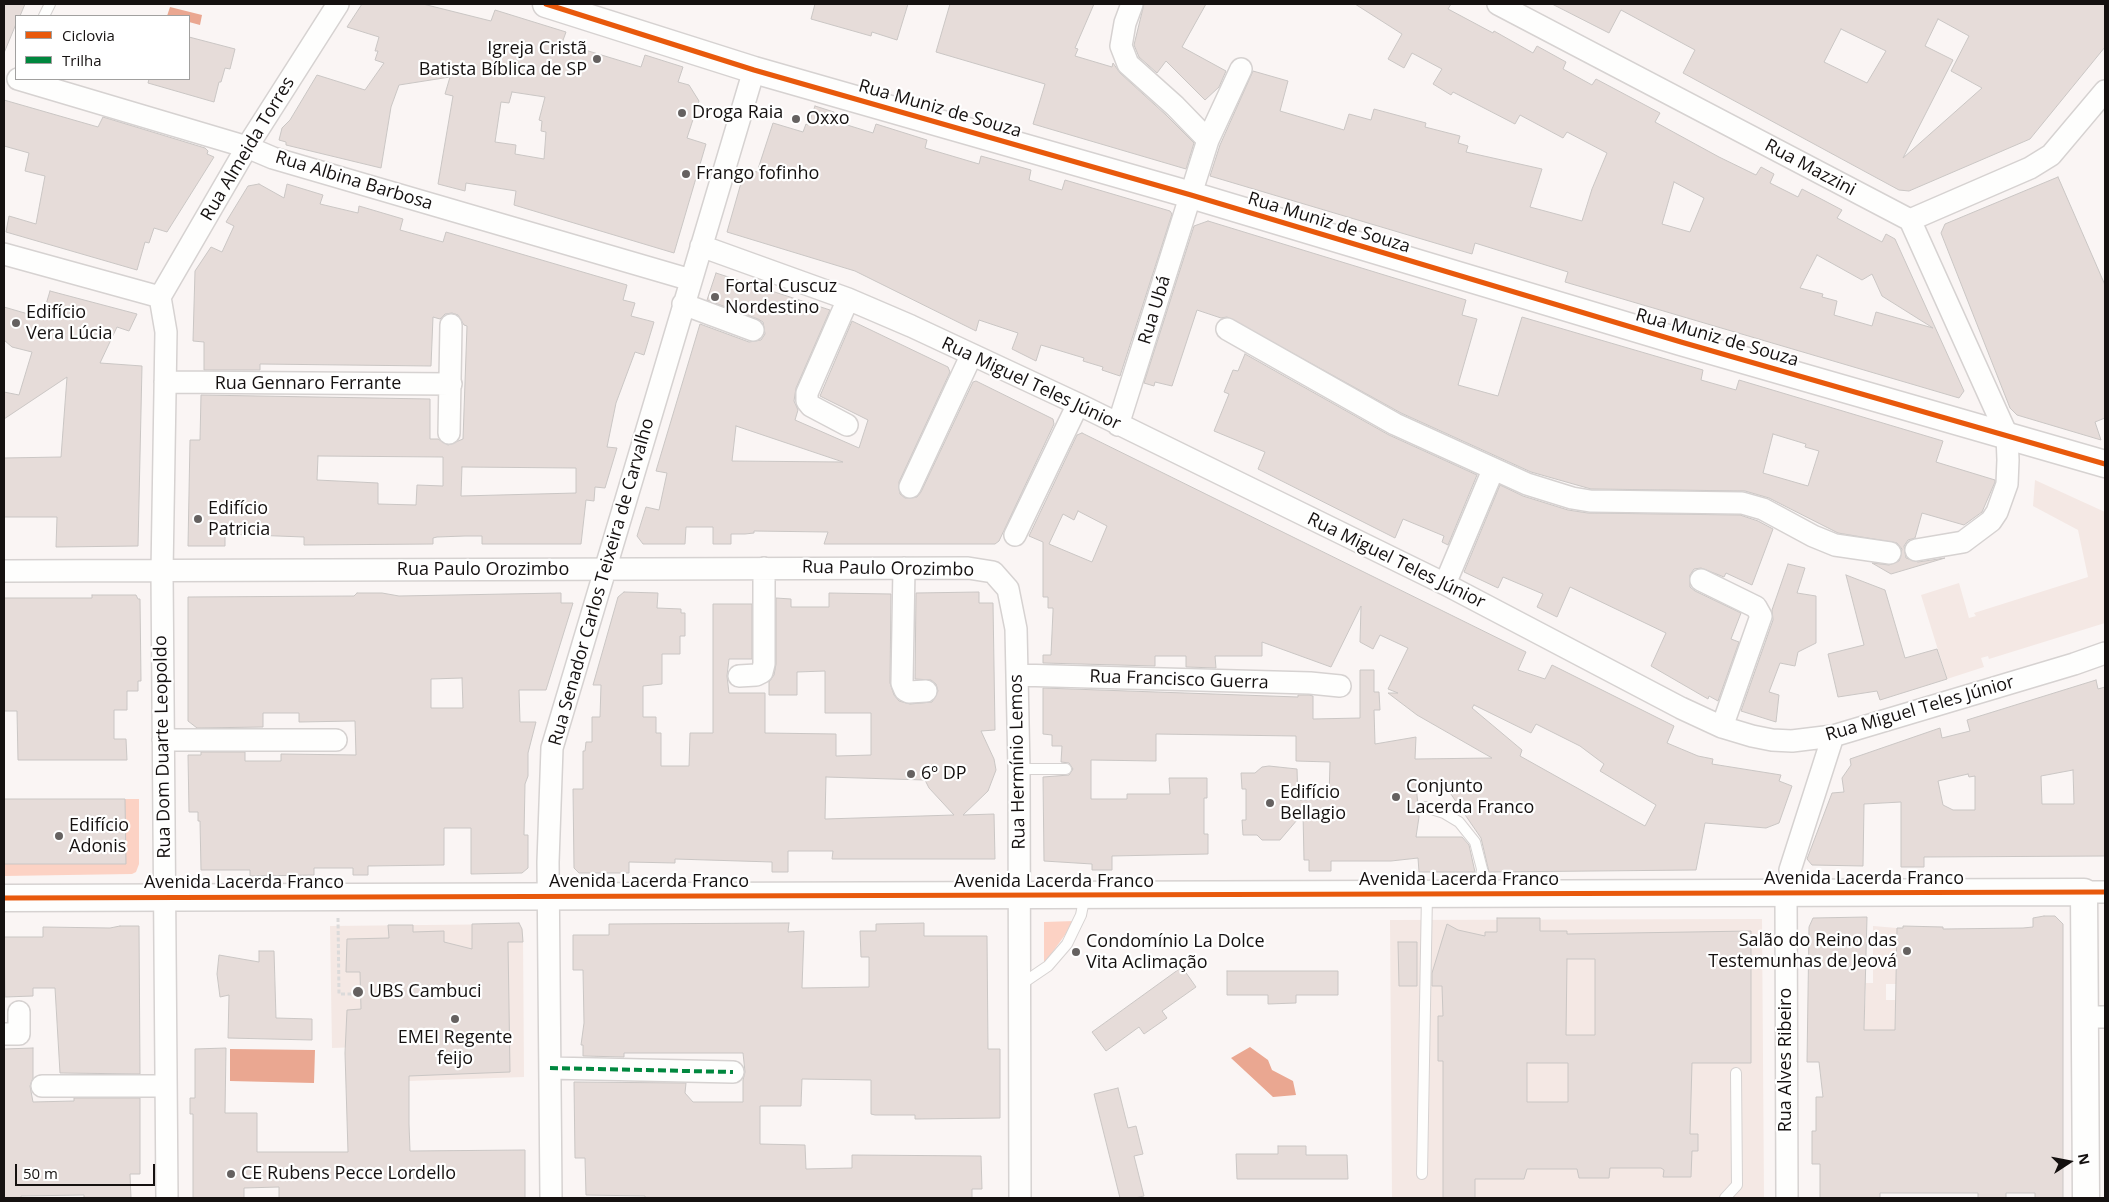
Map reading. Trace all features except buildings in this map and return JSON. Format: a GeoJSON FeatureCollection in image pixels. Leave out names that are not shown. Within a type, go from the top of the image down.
{"type":"FeatureCollection","features":[{"type":"Feature","properties":{"kind":"street","name":"Rua Almeida Torres"},"geometry":{"type":"LineString","coordinates":[[160,297],[247,147],[338,4]]}},
{"type":"Feature","properties":{"kind":"street","name":"Rua Muniz de Souza"},"geometry":{"type":"LineString","coordinates":[[546,4],[754,70],[1191,194],[1672,339],[2105,464]]}},
{"type":"Feature","properties":{"kind":"street"},"geometry":{"type":"LineString","coordinates":[[1132,4],[1125,23],[1121,46],[1128,64],[1208,140]]}},
{"type":"Feature","properties":{"kind":"street","name":"Rua Mazzini"},"geometry":{"type":"LineString","coordinates":[[1498,4],[1526,11],[1910,220]]}},
{"type":"Feature","properties":{"kind":"street","name":"Rua Ubá"},"geometry":{"type":"LineString","coordinates":[[1118,425],[1208,140],[1240,69]]}},
{"type":"Feature","properties":{"kind":"street","name":"Rua Senador Carlos Teixeira de Carvalho"},"geometry":{"type":"LineString","coordinates":[[551,1198],[549,896],[552,748],[754,70]]}},
{"type":"Feature","properties":{"kind":"street","name":"Rua Albina Barbosa"},"geometry":{"type":"LineString","coordinates":[[24,80],[247,147],[273,158],[691,280]]}},
{"type":"Feature","properties":{"kind":"street"},"geometry":{"type":"LineString","coordinates":[[1916,550],[1964,542],[1991,521],[1997,512],[2006,484],[2007,435],[1910,220],[2030,168],[2052,155],[2105,91]]}},
{"type":"Feature","properties":{"kind":"street","name":"Rua Miguel Teles Júnior"},"geometry":{"type":"LineString","coordinates":[[701,246],[848,299],[1078,404],[1444,584],[1664,699],[1722,727],[1772,740],[1792,741],[1833,736],[2065,667],[2105,653]]}},
{"type":"Feature","properties":{"kind":"street"},"geometry":{"type":"LineString","coordinates":[[4,254],[160,297]]}},
{"type":"Feature","properties":{"kind":"street","name":"Rua Dom Duarte Leopoldo"},"geometry":{"type":"LineString","coordinates":[[160,297],[166,332],[162,572],[166,1198]]}},
{"type":"Feature","properties":{"kind":"street"},"geometry":{"type":"LineString","coordinates":[[848,299],[807,394],[807,401],[811,406],[848,425]]}},
{"type":"Feature","properties":{"kind":"street"},"geometry":{"type":"LineString","coordinates":[[684,304],[753,330]]}},
{"type":"Feature","properties":{"kind":"street"},"geometry":{"type":"LineString","coordinates":[[449,433],[451,325]]}},
{"type":"Feature","properties":{"kind":"street"},"geometry":{"type":"LineString","coordinates":[[1227,329],[1395,424],[1527,484],[1572,498],[1590,501],[1742,503],[1763,509],[1813,536],[1835,544],[1890,553]]}},
{"type":"Feature","properties":{"kind":"street"},"geometry":{"type":"LineString","coordinates":[[910,487],[970,356]]}},
{"type":"Feature","properties":{"kind":"street","name":"Rua Gennaro Ferrante"},"geometry":{"type":"LineString","coordinates":[[165,382],[451,384]]}},
{"type":"Feature","properties":{"kind":"street"},"geometry":{"type":"LineString","coordinates":[[1015,534],[1078,404]]}},
{"type":"Feature","properties":{"kind":"street"},"geometry":{"type":"LineString","coordinates":[[1444,584],[1493,470]]}},
{"type":"Feature","properties":{"kind":"street"},"geometry":{"type":"LineString","coordinates":[[739,676],[756,676],[762,672],[764,664],[764,568]]}},
{"type":"Feature","properties":{"kind":"street"},"geometry":{"type":"LineString","coordinates":[[904,568],[902,683],[905,690],[909,692],[926,691]]}},
{"type":"Feature","properties":{"kind":"street","name":"Rua Paulo Orozimbo"},"geometry":{"type":"LineString","coordinates":[[4,571],[968,568],[993,572]]}},
{"type":"Feature","properties":{"kind":"street","name":"Rua Hermínio Lemos"},"geometry":{"type":"LineString","coordinates":[[993,572],[1008,589],[1013,606],[1017,675],[1020,1198]]}},
{"type":"Feature","properties":{"kind":"street"},"geometry":{"type":"LineString","coordinates":[[1701,580],[1756,607],[1761,616],[1722,727]]}},
{"type":"Feature","properties":{"kind":"street","name":"Rua Francisco Guerra"},"geometry":{"type":"LineString","coordinates":[[1017,675],[1310,683],[1340,686]]}},
{"type":"Feature","properties":{"kind":"street","name":"Rua Alves Ribeiro"},"geometry":{"type":"LineString","coordinates":[[1787,1198],[1788,881],[1833,736]]}},
{"type":"Feature","properties":{"kind":"street"},"geometry":{"type":"LineString","coordinates":[[163,740],[336,740]]}},
{"type":"Feature","properties":{"kind":"street","name":"Avenida Lacerda Franco"},"geometry":{"type":"LineString","coordinates":[[4,898],[1085,896],[1479,893],[1788,881],[2095,892]]}},
{"type":"Feature","properties":{"kind":"street"},"geometry":{"type":"LineString","coordinates":[[2086,1198],[2095,1017],[2095,892]]}},
{"type":"Feature","properties":{"kind":"street"},"geometry":{"type":"LineString","coordinates":[[4,1034],[19,1034],[19,1012]]}},
{"type":"Feature","properties":{"kind":"street"},"geometry":{"type":"LineString","coordinates":[[550,1068],[733,1072]]}},
{"type":"Feature","properties":{"kind":"street"},"geometry":{"type":"LineString","coordinates":[[42,1086],[166,1086]]}},
{"type":"Feature","properties":{"kind":"lane"},"geometry":{"type":"LineString","coordinates":[[1018,769],[1066,769]]}},
{"type":"Feature","properties":{"kind":"lane"},"geometry":{"type":"LineString","coordinates":[[1425,808],[1444,813],[1459,822],[1475,842],[1482,869],[1479,893]]}},
{"type":"Feature","properties":{"kind":"lane"},"geometry":{"type":"LineString","coordinates":[[1422,1174],[1427,893]]}},
{"type":"Feature","properties":{"kind":"lane"},"geometry":{"type":"LineString","coordinates":[[1019,985],[1048,966],[1067,944],[1081,916],[1085,896]]}},
{"type":"Feature","properties":{"kind":"lane"},"geometry":{"type":"LineString","coordinates":[[1725,1198],[1738,1185],[1736,1073]]}},
{"type":"Feature","properties":{"kind":"path"},"geometry":{"type":"LineString","coordinates":[[338,897],[340,994],[355,994]]}},
{"type":"Feature","properties":{"kind":"shaded area"},"geometry":{"type":"Polygon","coordinates":[[[170,7],[202,15],[200,25],[190,22],[190,15],[167,15],[170,7]]]}},
{"type":"Feature","properties":{"kind":"shaded area"},"geometry":{"type":"Polygon","coordinates":[[[2035,480],[2105,512],[2105,623],[1989,659],[1988,656],[1981,658],[1984,667],[1947,679],[1921,595],[1959,583],[1969,618],[1976,616],[1974,613],[2088,577],[2078,530],[2033,506],[2035,480]]]}},
{"type":"Feature","properties":{"kind":"shaded area"},"geometry":{"type":"Polygon","coordinates":[[[125,799],[139,799],[139,864],[136,872],[132,874],[4,876],[4,864],[125,864],[125,799]]]}},
{"type":"Feature","properties":{"kind":"shaded area"},"geometry":{"type":"Polygon","coordinates":[[[1762,919],[1764,1198],[1392,1198],[1390,920],[1762,919]]]}},
{"type":"Feature","properties":{"kind":"shaded area"},"geometry":{"type":"Polygon","coordinates":[[[1075,921],[1044,964],[1044,922],[1075,921]]]}},
{"type":"Feature","properties":{"kind":"shaded area","name":"EMEI Regente feijo"},"geometry":{"type":"Polygon","coordinates":[[[519,924],[523,936],[524,1077],[409,1081],[386,1046],[332,1048],[330,926],[519,924]]]}},
{"type":"Feature","properties":{"kind":"shaded area"},"geometry":{"type":"Polygon","coordinates":[[[1873,926],[1897,928],[1896,984],[1886,984],[1886,1000],[1895,1000],[1895,1030],[1864,1030],[1866,983],[1873,983],[1873,926]]]}},
{"type":"Feature","properties":{"kind":"shaded area"},"geometry":{"type":"Polygon","coordinates":[[[1250,1047],[1268,1060],[1272,1070],[1293,1081],[1296,1095],[1273,1097],[1231,1058],[1250,1047]]]}},
{"type":"Feature","properties":{"kind":"shaded area"},"geometry":{"type":"Polygon","coordinates":[[[230,1049],[315,1050],[314,1083],[230,1081],[230,1049]]]}},
{"type":"Feature","properties":{"kind":"marked path"},"geometry":{"type":"LineString","coordinates":[[550,1068],[733,1072]]}},
{"type":"Feature","properties":{"kind":"cycle path"},"geometry":{"type":"LineString","coordinates":[[546,4],[754,70],[1191,195],[1681,342],[2105,464]]}},
{"type":"Feature","properties":{"kind":"cycle path"},"geometry":{"type":"LineString","coordinates":[[4,898],[2105,892]]}},
{"type":"Feature","properties":{"kind":"place","name":"Igreja Cristã Batista Bíblica de SP"},"geometry":{"type":"Point","coordinates":[597,59]}},
{"type":"Feature","properties":{"kind":"place","name":"Droga Raia"},"geometry":{"type":"Point","coordinates":[682,113]}},
{"type":"Feature","properties":{"kind":"place","name":"Oxxo"},"geometry":{"type":"Point","coordinates":[796,119]}},
{"type":"Feature","properties":{"kind":"place","name":"Frango fofinho"},"geometry":{"type":"Point","coordinates":[686,174]}},
{"type":"Feature","properties":{"kind":"place","name":"Fortal Cuscuz Nordestino"},"geometry":{"type":"Point","coordinates":[715,297]}},
{"type":"Feature","properties":{"kind":"place","name":"Edifício Vera Lúcia"},"geometry":{"type":"Point","coordinates":[16,323]}},
{"type":"Feature","properties":{"kind":"place","name":"Edifício Patricia"},"geometry":{"type":"Point","coordinates":[198,519]}},
{"type":"Feature","properties":{"kind":"place","name":"6º DP"},"geometry":{"type":"Point","coordinates":[911,774]}},
{"type":"Feature","properties":{"kind":"place","name":"Conjunto Lacerda Franco"},"geometry":{"type":"Point","coordinates":[1396,797]}},
{"type":"Feature","properties":{"kind":"place","name":"Edifício Bellagio"},"geometry":{"type":"Point","coordinates":[1270,803]}},
{"type":"Feature","properties":{"kind":"place","name":"Edifício Adonis"},"geometry":{"type":"Point","coordinates":[59,836]}},
{"type":"Feature","properties":{"kind":"place","name":"Salão do Reino das Testemunhas de Jeová"},"geometry":{"type":"Point","coordinates":[1907,951]}},
{"type":"Feature","properties":{"kind":"place","name":"Condomínio La Dolce Vita Aclimação"},"geometry":{"type":"Point","coordinates":[1076,952]}},
{"type":"Feature","properties":{"kind":"place","name":"UBS Cambuci"},"geometry":{"type":"Point","coordinates":[358,992]}},
{"type":"Feature","properties":{"kind":"place","name":"EMEI Regente feijo"},"geometry":{"type":"Point","coordinates":[455,1019]}},
{"type":"Feature","properties":{"kind":"place","name":"CE Rubens Pecce Lordello"},"geometry":{"type":"Point","coordinates":[231,1174]}}]}
